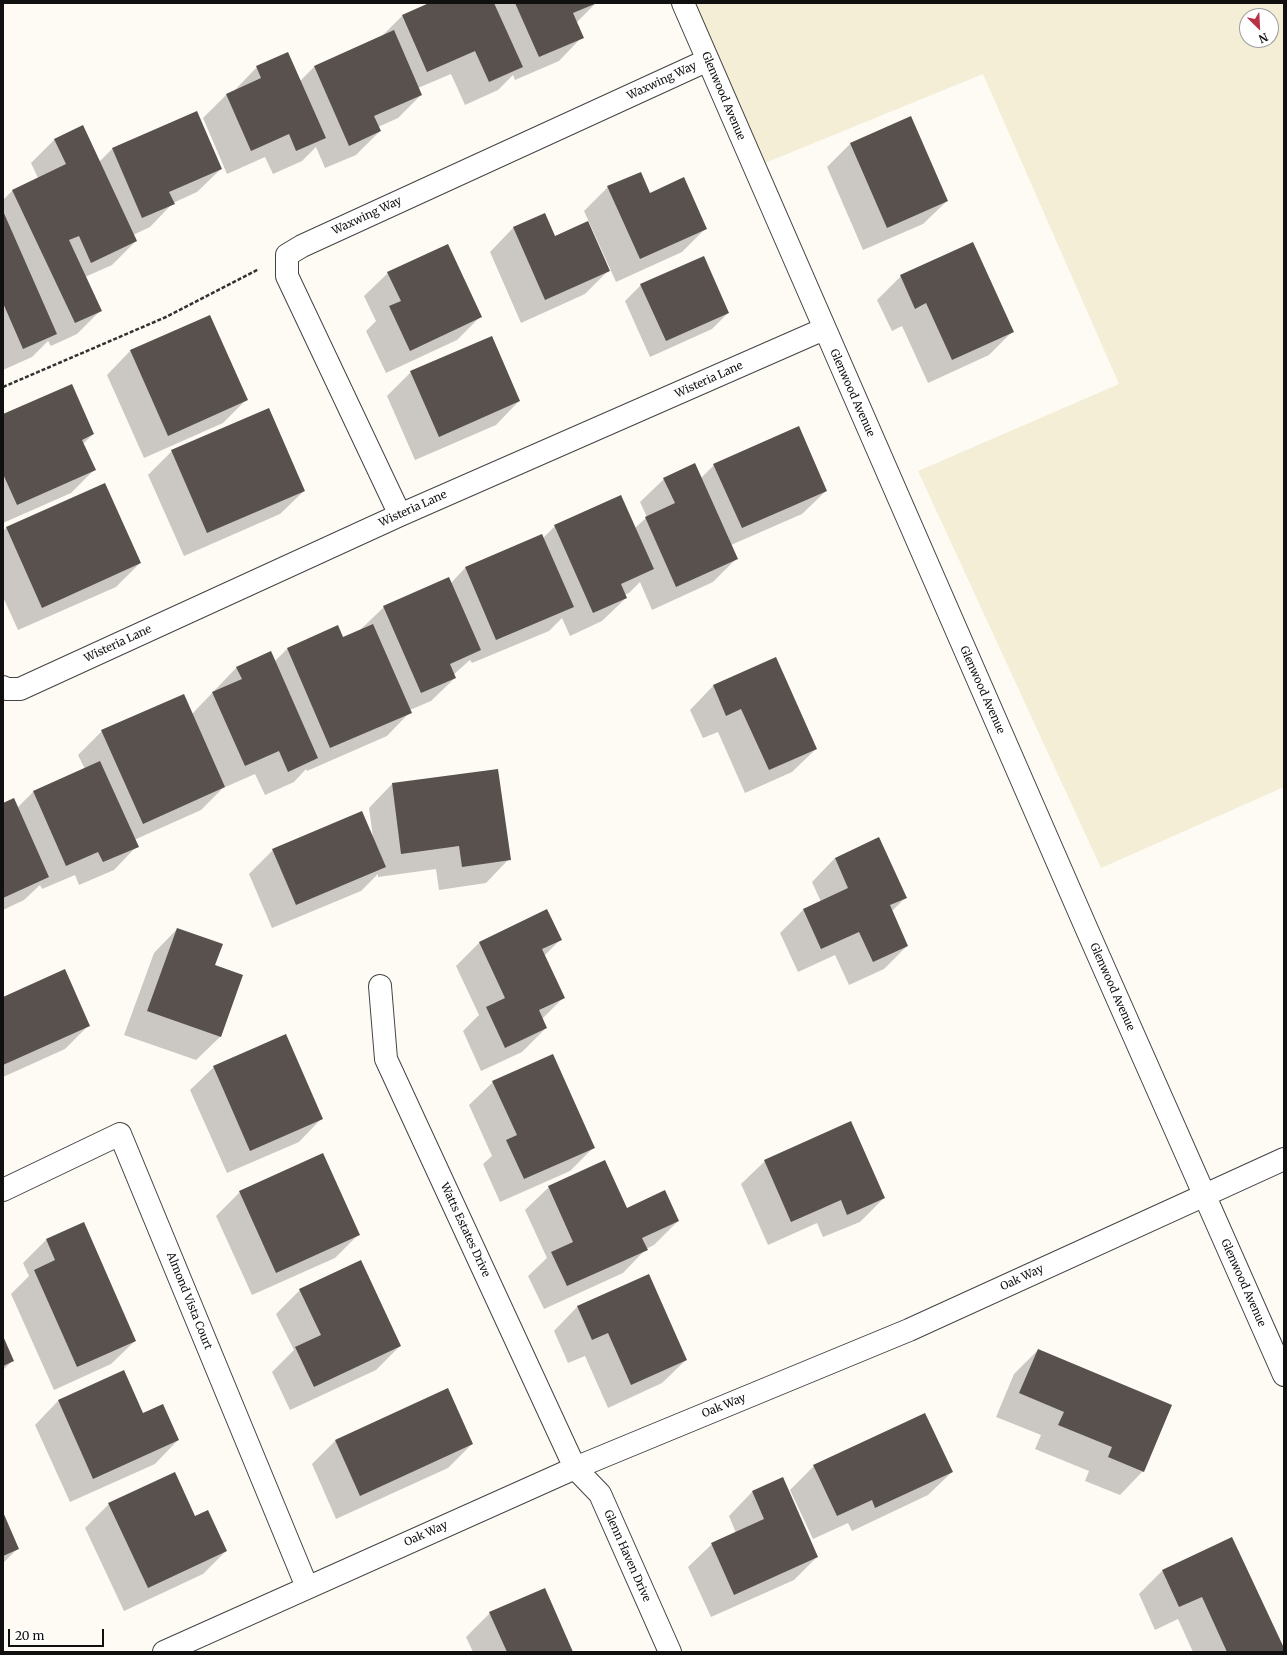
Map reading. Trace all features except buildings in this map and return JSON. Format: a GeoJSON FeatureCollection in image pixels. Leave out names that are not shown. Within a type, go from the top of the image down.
{"type":"FeatureCollection","features":[{"type":"Feature","properties":{"kind":"street","name":"Glenwood Avenue"},"geometry":{"type":"LineString","coordinates":[[683,3],[824,329],[1284,1375]]}},
{"type":"Feature","properties":{"kind":"street","name":"Waxwing Way"},"geometry":{"type":"LineString","coordinates":[[287,255],[302,246],[708,60]]}},
{"type":"Feature","properties":{"kind":"street"},"geometry":{"type":"LineString","coordinates":[[287,255],[287,276],[400,515]]}},
{"type":"Feature","properties":{"kind":"street","name":"Wisteria Lane"},"geometry":{"type":"LineString","coordinates":[[3,687],[6,689],[20,689],[400,515],[824,329]]}},
{"type":"Feature","properties":{"kind":"street","name":"Watts Estates Drive"},"geometry":{"type":"LineString","coordinates":[[380,986],[386,1059],[575,1468]]}},
{"type":"Feature","properties":{"kind":"street","name":"Almond Vista Court"},"geometry":{"type":"LineString","coordinates":[[3,1190],[120,1134],[307,1587]]}},
{"type":"Feature","properties":{"kind":"street","name":"Oak Way"},"geometry":{"type":"LineString","coordinates":[[164,1652],[575,1468],[909,1330],[1284,1159]]}},
{"type":"Feature","properties":{"kind":"street","name":"Glenn Haven Drive"},"geometry":{"type":"LineString","coordinates":[[575,1468],[600,1494],[670,1652]]}},
{"type":"Feature","properties":{"kind":"path"},"geometry":{"type":"LineString","coordinates":[[3,387],[166,317],[287,255]]}},
{"type":"Feature","properties":{"kind":"shaded area"},"geometry":{"type":"Polygon","coordinates":[[[695,3],[1284,3],[1284,787],[1101,868],[918,471],[1119,384],[983,74],[765,163],[695,3]]]}}]}
